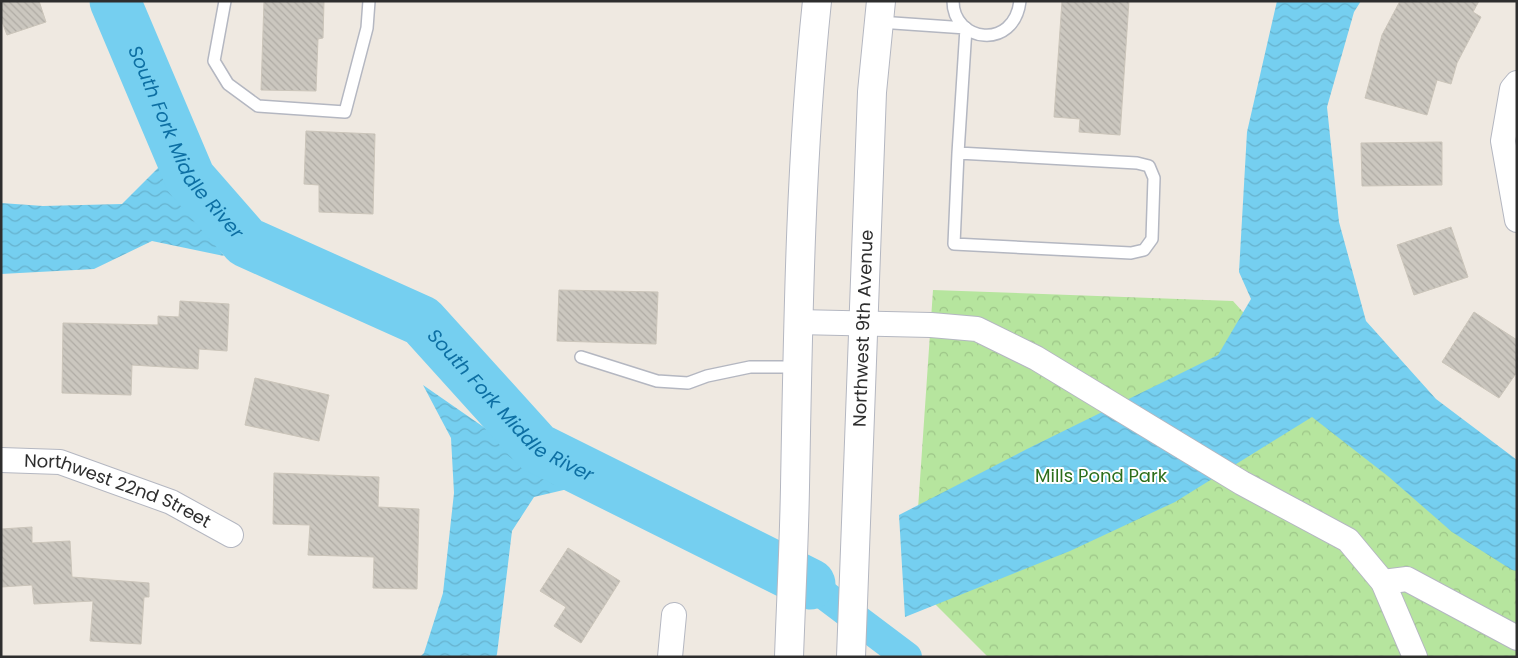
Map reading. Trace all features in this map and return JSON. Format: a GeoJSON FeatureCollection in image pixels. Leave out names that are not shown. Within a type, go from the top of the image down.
{"type":"FeatureCollection","features":[{"type":"Feature","properties":{"kind":"main road"},"geometry":{"type":"LineString","coordinates":[[789,657],[795,488],[797,322],[809,83],[817,1]]}},
{"type":"Feature","properties":{"kind":"main road","name":"Northwest 9th Avenue"},"geometry":{"type":"LineString","coordinates":[[851,657],[872,92],[880,12]]}},
{"type":"Feature","properties":{"kind":"street"},"geometry":{"type":"LineString","coordinates":[[1517,83],[1512,89],[1503,141],[1517,220]]}},
{"type":"Feature","properties":{"kind":"street"},"geometry":{"type":"LineString","coordinates":[[797,322],[931,325],[977,329],[1036,358],[1242,483],[1348,540],[1383,582],[1415,657]]}},
{"type":"Feature","properties":{"kind":"street","name":"Northwest 22nd Street"},"geometry":{"type":"LineString","coordinates":[[1,460],[60,462],[171,502],[231,534]]}},
{"type":"Feature","properties":{"kind":"street"},"geometry":{"type":"LineString","coordinates":[[1383,582],[1407,579],[1517,638]]}},
{"type":"Feature","properties":{"kind":"street"},"geometry":{"type":"LineString","coordinates":[[670,657],[674,616]]}},
{"type":"Feature","properties":{"kind":"lane"},"geometry":{"type":"LineString","coordinates":[[224,1],[214,61],[228,84],[258,106],[345,112],[367,28],[369,1]]}},
{"type":"Feature","properties":{"kind":"lane"},"geometry":{"type":"LineString","coordinates":[[953,1],[953,8],[957,19],[974,33],[985,35],[996,34],[1014,22],[1020,1]]}},
{"type":"Feature","properties":{"kind":"lane"},"geometry":{"type":"LineString","coordinates":[[880,12],[966,28]]}},
{"type":"Feature","properties":{"kind":"lane"},"geometry":{"type":"LineString","coordinates":[[958,153],[1137,163],[1149,166],[1154,178],[1152,239],[1144,250],[1131,253],[954,244],[958,153],[966,28]]}},
{"type":"Feature","properties":{"kind":"lane"},"geometry":{"type":"LineString","coordinates":[[581,357],[658,382],[688,383],[707,376],[750,367],[796,367]]}},
{"type":"Feature","properties":{"kind":"green space","name":"Mills Pond Park"},"geometry":{"type":"Polygon","coordinates":[[[933,290],[1233,301],[1333,412],[1517,550],[1517,657],[988,657],[913,582],[933,290]]]}},
{"type":"Feature","properties":{"kind":"water"},"geometry":{"type":"Polygon","coordinates":[[[1277,1],[1361,1],[1354,12],[1327,107],[1339,222],[1366,321],[1436,399],[1517,460],[1517,571],[1512,570],[1452,532],[1389,477],[1312,417],[1175,502],[1070,551],[905,617],[899,515],[1027,449],[1218,355],[1251,299],[1239,272],[1247,132],[1277,1]]]}},
{"type":"Feature","properties":{"kind":"water"},"geometry":{"type":"Polygon","coordinates":[[[159,167],[224,256],[152,241],[94,269],[1,274],[1,203],[43,206],[122,204],[159,167]]]}},
{"type":"Feature","properties":{"kind":"water"},"geometry":{"type":"Polygon","coordinates":[[[423,385],[572,488],[534,497],[512,531],[496,657],[420,657],[424,653],[443,593],[454,493],[451,438],[423,385]]]}},
{"type":"Feature","properties":{"kind":"building"},"geometry":{"type":"Polygon","coordinates":[[[1,1],[39,1],[46,22],[7,35],[1,19],[1,1]]]}},
{"type":"Feature","properties":{"kind":"building"},"geometry":{"type":"Polygon","coordinates":[[[264,1],[324,1],[323,38],[318,39],[316,91],[261,90],[264,1]]]}},
{"type":"Feature","properties":{"kind":"building"},"geometry":{"type":"Polygon","coordinates":[[[1062,1],[1129,1],[1120,135],[1079,132],[1080,119],[1054,117],[1062,1]]]}},
{"type":"Feature","properties":{"kind":"building"},"geometry":{"type":"Polygon","coordinates":[[[1400,1],[1479,1],[1473,12],[1481,17],[1457,63],[1451,84],[1437,80],[1427,115],[1365,98],[1382,35],[1400,1]]]}},
{"type":"Feature","properties":{"kind":"building"},"geometry":{"type":"Polygon","coordinates":[[[306,131],[375,134],[373,214],[319,212],[319,185],[304,184],[306,131]]]}},
{"type":"Feature","properties":{"kind":"building"},"geometry":{"type":"Polygon","coordinates":[[[1442,142],[1442,185],[1362,186],[1361,143],[1442,142]]]}},
{"type":"Feature","properties":{"kind":"building"},"geometry":{"type":"Polygon","coordinates":[[[1451,227],[1468,277],[1414,295],[1397,245],[1451,227]]]}},
{"type":"Feature","properties":{"kind":"building"},"geometry":{"type":"Polygon","coordinates":[[[559,290],[658,292],[656,344],[557,341],[559,290]]]}},
{"type":"Feature","properties":{"kind":"building"},"geometry":{"type":"Polygon","coordinates":[[[180,301],[229,304],[227,351],[199,349],[198,369],[132,365],[131,395],[62,393],[63,323],[158,325],[158,316],[179,317],[180,301]]]}},
{"type":"Feature","properties":{"kind":"building"},"geometry":{"type":"Polygon","coordinates":[[[1474,312],[1517,340],[1517,372],[1499,398],[1442,362],[1474,312]]]}},
{"type":"Feature","properties":{"kind":"building"},"geometry":{"type":"Polygon","coordinates":[[[255,378],[329,395],[319,441],[245,425],[255,378]]]}},
{"type":"Feature","properties":{"kind":"building"},"geometry":{"type":"Polygon","coordinates":[[[274,473],[379,477],[378,507],[419,509],[417,589],[373,588],[374,557],[308,555],[310,525],[273,524],[274,473]]]}},
{"type":"Feature","properties":{"kind":"building"},"geometry":{"type":"Polygon","coordinates":[[[32,527],[32,543],[70,541],[72,577],[149,583],[149,597],[144,597],[141,644],[90,641],[93,601],[34,604],[32,585],[1,587],[1,529],[32,527]]]}},
{"type":"Feature","properties":{"kind":"building"},"geometry":{"type":"Polygon","coordinates":[[[568,548],[620,581],[581,643],[554,626],[566,607],[540,591],[568,548]]]}},
{"type":"Feature","properties":{"kind":"waterway","name":"South Fork Middle River"},"geometry":{"type":"LineString","coordinates":[[115,1],[190,178],[246,242],[422,321],[537,448],[810,584]]}},
{"type":"Feature","properties":{"kind":"waterway"},"geometry":{"type":"LineString","coordinates":[[810,584],[907,657]]}}]}
